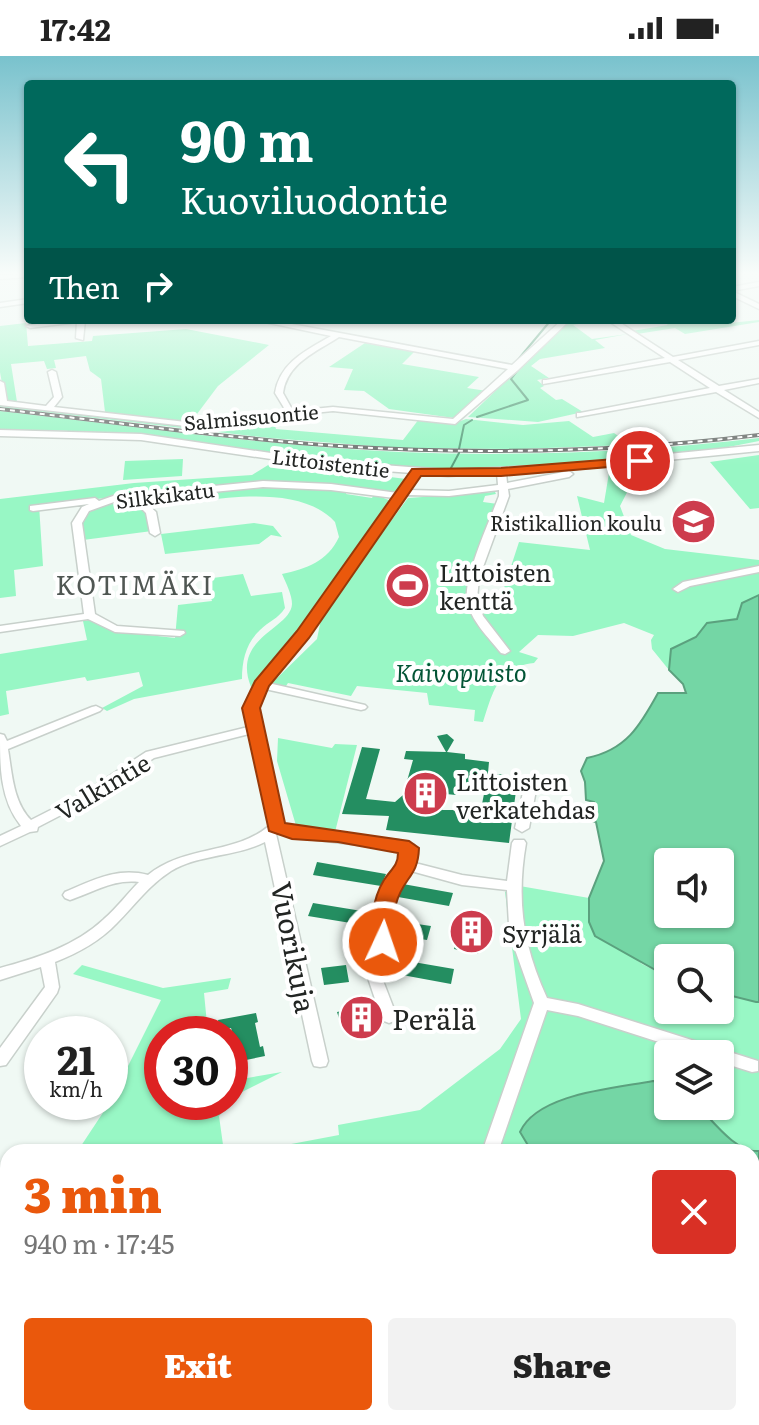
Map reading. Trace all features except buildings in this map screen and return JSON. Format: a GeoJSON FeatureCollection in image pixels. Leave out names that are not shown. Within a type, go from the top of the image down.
{"type":"FeatureCollection","features":[{"type":"Feature","properties":{"kind":"street"},"geometry":{"type":"LineString","coordinates":[[290,412],[279,393],[282,376],[296,362],[333,338]]}},
{"type":"Feature","properties":{"kind":"street"},"geometry":{"type":"LineString","coordinates":[[347,338],[515,368],[547,338]]}},
{"type":"Feature","properties":{"kind":"street"},"geometry":{"type":"LineString","coordinates":[[639,338],[759,415]]}},
{"type":"Feature","properties":{"kind":"street"},"geometry":{"type":"LineString","coordinates":[[546,382],[759,343]]}},
{"type":"Feature","properties":{"kind":"street","name":"Salmissuontie"},"geometry":{"type":"LineString","coordinates":[[2,403],[193,424],[290,412],[355,410],[453,422],[460,420],[515,368]]}},
{"type":"Feature","properties":{"kind":"street"},"geometry":{"type":"LineString","coordinates":[[48,408],[58,397],[52,372]]}},
{"type":"Feature","properties":{"kind":"street"},"geometry":{"type":"LineString","coordinates":[[580,415],[759,381]]}},
{"type":"Feature","properties":{"kind":"street"},"geometry":{"type":"LineString","coordinates":[[0,383],[2,403]]}},
{"type":"Feature","properties":{"kind":"street","name":"Littoistentie"},"geometry":{"type":"LineString","coordinates":[[0,433],[141,437],[318,463],[417,472],[501,472],[759,448]]}},
{"type":"Feature","properties":{"kind":"street"},"geometry":{"type":"LineString","coordinates":[[254,729],[251,708],[261,685],[303,634],[417,472]]}},
{"type":"Feature","properties":{"kind":"street"},"geometry":{"type":"LineString","coordinates":[[501,472],[504,489],[474,578],[472,599],[478,616],[505,651]]}},
{"type":"Feature","properties":{"kind":"street","name":"Silkkikatu"},"geometry":{"type":"LineString","coordinates":[[90,616],[77,520],[85,509],[102,501],[277,483],[404,494],[445,494],[504,489],[580,472]]}},
{"type":"Feature","properties":{"kind":"street"},"geometry":{"type":"LineString","coordinates":[[135,497],[151,512],[155,533]]}},
{"type":"Feature","properties":{"kind":"street"},"geometry":{"type":"LineString","coordinates":[[33,508],[102,501]]}},
{"type":"Feature","properties":{"kind":"street"},"geometry":{"type":"LineString","coordinates":[[678,589],[687,584],[759,569]]}},
{"type":"Feature","properties":{"kind":"street"},"geometry":{"type":"LineString","coordinates":[[0,629],[90,616],[115,629],[180,633]]}},
{"type":"Feature","properties":{"kind":"street"},"geometry":{"type":"LineString","coordinates":[[261,685],[361,707]]}},
{"type":"Feature","properties":{"kind":"street"},"geometry":{"type":"LineString","coordinates":[[32,828],[19,816],[9,788],[1,742],[96,709]]}},
{"type":"Feature","properties":{"kind":"street","name":"Valkintie"},"geometry":{"type":"LineString","coordinates":[[0,842],[32,828],[150,755],[254,729]]}},
{"type":"Feature","properties":{"kind":"street","name":"Vuorikuja"},"geometry":{"type":"LineString","coordinates":[[254,729],[276,818],[273,830],[320,1061]]}},
{"type":"Feature","properties":{"kind":"street"},"geometry":{"type":"LineString","coordinates":[[493,1144],[542,1003],[524,965],[516,934],[512,886],[532,779]]}},
{"type":"Feature","properties":{"kind":"street"},"geometry":{"type":"LineString","coordinates":[[0,974],[73,950],[96,934],[150,880],[183,860],[273,830],[398,844],[409,848],[408,866],[392,883],[384,908],[383,942],[375,978],[389,1017]]}},
{"type":"Feature","properties":{"kind":"street"},"geometry":{"type":"LineString","coordinates":[[408,866],[462,880],[512,886]]}},
{"type":"Feature","properties":{"kind":"street"},"geometry":{"type":"LineString","coordinates":[[70,895],[120,875],[131,874],[150,880]]}},
{"type":"Feature","properties":{"kind":"street"},"geometry":{"type":"LineString","coordinates":[[0,1060],[50,993],[52,987],[47,960]]}},
{"type":"Feature","properties":{"kind":"street"},"geometry":{"type":"LineString","coordinates":[[542,1003],[578,1010],[671,1040]]}},
{"type":"Feature","properties":{"kind":"street"},"geometry":{"type":"LineString","coordinates":[[734,1060],[752,1066]]}},
{"type":"Feature","properties":{"kind":"green space"},"geometry":{"type":"Polygon","coordinates":[[[0,338],[27,338],[28,346],[92,341],[93,338],[232,338],[269,345],[218,386],[191,422],[105,412],[101,379],[90,371],[86,356],[54,360],[56,368],[47,369],[44,361],[11,364],[17,402],[5,401],[0,372],[0,338]]]}},
{"type":"Feature","properties":{"kind":"green space"},"geometry":{"type":"Polygon","coordinates":[[[551,338],[607,338],[595,340],[605,348],[540,359],[531,366],[549,378],[537,380],[544,386],[540,388],[556,400],[562,399],[583,412],[538,422],[468,417],[551,338]]]}},
{"type":"Feature","properties":{"kind":"green space"},"geometry":{"type":"Polygon","coordinates":[[[365,343],[414,352],[402,364],[479,377],[467,388],[487,391],[454,418],[389,409],[364,391],[344,390],[353,369],[329,367],[365,343]]]}},
{"type":"Feature","properties":{"kind":"green space"},"geometry":{"type":"Polygon","coordinates":[[[0,404],[195,426],[272,416],[276,429],[403,440],[419,419],[452,424],[466,419],[523,425],[569,421],[593,437],[614,433],[624,440],[654,444],[520,449],[398,448],[270,438],[0,407],[0,404]]]}},
{"type":"Feature","properties":{"kind":"green space"},"geometry":{"type":"Polygon","coordinates":[[[0,411],[250,440],[400,452],[580,452],[759,438],[759,441],[611,464],[460,471],[361,465],[91,432],[0,431],[0,411]]]}},
{"type":"Feature","properties":{"kind":"green space"},"geometry":{"type":"Polygon","coordinates":[[[759,455],[759,508],[750,509],[710,462],[759,455]]]}},
{"type":"Feature","properties":{"kind":"green space"},"geometry":{"type":"Polygon","coordinates":[[[183,459],[182,476],[123,480],[125,461],[183,459]]]}},
{"type":"Feature","properties":{"kind":"green space"},"geometry":{"type":"Polygon","coordinates":[[[273,462],[406,479],[399,491],[395,492],[307,483],[193,489],[39,505],[43,566],[14,570],[16,596],[0,598],[0,499],[134,483],[252,475],[273,462]]]}},
{"type":"Feature","properties":{"kind":"green space","name":"Kaivopuisto"},"geometry":{"type":"Polygon","coordinates":[[[638,471],[620,506],[631,535],[665,549],[759,560],[759,595],[737,619],[707,623],[696,637],[671,649],[669,670],[652,649],[654,635],[624,623],[573,636],[538,635],[519,652],[538,658],[534,663],[522,665],[505,675],[494,691],[483,722],[474,721],[475,710],[429,705],[427,693],[357,686],[351,696],[288,683],[286,686],[271,684],[317,639],[322,614],[408,498],[495,492],[485,496],[483,502],[498,504],[470,582],[475,600],[499,603],[519,542],[590,550],[577,496],[604,503],[609,473],[638,471]]]}},
{"type":"Feature","properties":{"kind":"green space"},"geometry":{"type":"Polygon","coordinates":[[[266,484],[347,491],[346,494],[372,498],[374,494],[391,501],[305,621],[251,687],[247,670],[249,656],[255,645],[289,613],[292,604],[282,574],[308,566],[329,552],[339,537],[335,522],[318,509],[273,497],[222,498],[152,507],[140,498],[266,484]]]}},
{"type":"Feature","properties":{"kind":"green space"},"geometry":{"type":"Polygon","coordinates":[[[129,500],[146,510],[152,531],[83,540],[82,515],[90,507],[129,500]]]}},
{"type":"Feature","properties":{"kind":"green space"},"geometry":{"type":"Polygon","coordinates":[[[254,523],[273,526],[282,537],[271,535],[259,544],[165,554],[161,534],[254,523]]]}},
{"type":"Feature","properties":{"kind":"green space"},"geometry":{"type":"Polygon","coordinates":[[[243,574],[251,596],[282,592],[285,608],[251,640],[244,659],[242,679],[134,699],[107,711],[102,708],[143,686],[139,672],[87,681],[85,677],[6,691],[9,714],[0,716],[0,654],[87,640],[83,621],[89,620],[114,631],[175,638],[178,605],[212,601],[205,579],[243,574]]]}},
{"type":"Feature","properties":{"kind":"green space"},"geometry":{"type":"Polygon","coordinates":[[[278,738],[332,748],[335,744],[357,745],[335,832],[297,829],[277,761],[278,738]]]}},
{"type":"Feature","properties":{"kind":"green space"},"geometry":{"type":"Polygon","coordinates":[[[514,885],[589,898],[589,922],[654,970],[654,1024],[734,1024],[734,996],[759,1002],[759,1144],[737,1144],[711,1120],[734,1120],[734,1040],[654,1040],[654,1081],[551,1104],[527,1121],[521,1133],[527,1144],[291,1144],[339,1135],[338,1125],[420,1110],[500,1049],[521,1019],[505,892],[514,885]]]}},
{"type":"Feature","properties":{"kind":"green space"},"geometry":{"type":"Polygon","coordinates":[[[82,965],[163,988],[231,978],[228,989],[204,993],[206,1016],[153,1016],[161,1000],[73,974],[82,965]]]}},
{"type":"Feature","properties":{"kind":"green space"},"geometry":{"type":"Polygon","coordinates":[[[144,1034],[144,1120],[220,1120],[223,1144],[82,1144],[98,1120],[128,1120],[128,1066],[144,1034]]]}},
{"type":"Feature","properties":{"kind":"green space"},"geometry":{"type":"Polygon","coordinates":[[[282,1072],[248,1089],[248,1078],[282,1072]]]}},
{"type":"Feature","properties":{"kind":"shaded area"},"geometry":{"type":"Polygon","coordinates":[[[759,595],[759,1002],[734,996],[734,944],[654,944],[654,969],[595,936],[589,922],[589,898],[604,861],[596,822],[588,820],[594,816],[594,802],[586,800],[581,771],[587,758],[622,743],[645,716],[658,693],[686,693],[683,684],[669,670],[671,649],[696,637],[707,623],[737,619],[742,603],[759,595]]]}},
{"type":"Feature","properties":{"kind":"shaded area"},"geometry":{"type":"Polygon","coordinates":[[[654,1081],[654,1120],[711,1120],[737,1144],[527,1144],[520,1132],[529,1119],[543,1109],[579,1094],[654,1081]]]}},
{"type":"Feature","properties":{"kind":"waterway"},"geometry":{"type":"LineString","coordinates":[[516,362],[536,338]]}},
{"type":"Feature","properties":{"kind":"waterway"},"geometry":{"type":"LineString","coordinates":[[477,417],[528,400],[511,379],[518,370]]}},
{"type":"Feature","properties":{"kind":"waterway"},"geometry":{"type":"LineString","coordinates":[[459,449],[464,425],[472,420]]}},
{"type":"Feature","properties":{"kind":"waterway"},"geometry":{"type":"LineString","coordinates":[[451,468],[459,453]]}},
{"type":"Feature","properties":{"kind":"railway"},"geometry":{"type":"LineString","coordinates":[[0,409],[254,439],[392,449],[497,451],[602,448],[759,435]]}},
{"type":"Feature","properties":{"kind":"place","name":"Ristikallion koulu"},"geometry":{"type":"Point","coordinates":[693,522]}},
{"type":"Feature","properties":{"kind":"place","name":"Littoisten kenttä"},"geometry":{"type":"Point","coordinates":[408,585]}},
{"type":"Feature","properties":{"kind":"place","name":"Littoisten verkatehdas"},"geometry":{"type":"Point","coordinates":[425,794]}},
{"type":"Feature","properties":{"kind":"place","name":"Syrjälä"},"geometry":{"type":"Point","coordinates":[471,932]}},
{"type":"Feature","properties":{"kind":"place","name":"Perälä"},"geometry":{"type":"Point","coordinates":[361,1018]}},
{"type":"Feature","properties":{"kind":"district","name":"KOTIMÄKI"},"geometry":{"type":"Point","coordinates":[135,583]}},
{"type":"Feature","properties":{"kind":"route"},"geometry":{"type":"LineString","coordinates":[[383,942],[384,908],[392,883],[408,866],[409,848],[338,835],[292,833],[276,827],[251,708],[261,685],[303,634],[417,472],[501,472],[640,461]]}}]}
